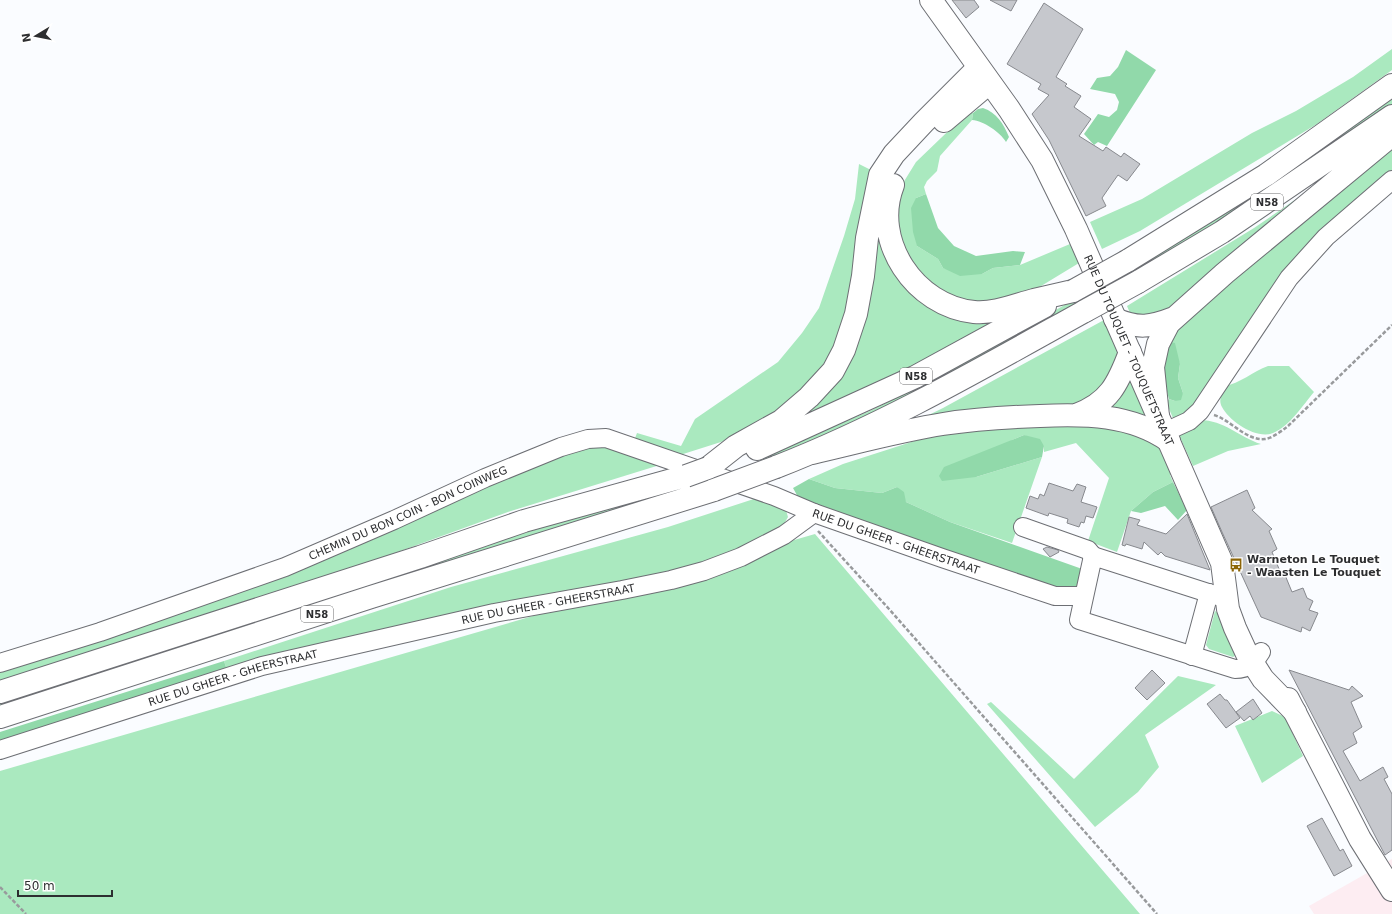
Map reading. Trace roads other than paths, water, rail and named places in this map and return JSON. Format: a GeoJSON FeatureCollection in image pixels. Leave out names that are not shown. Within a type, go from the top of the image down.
{"type":"FeatureCollection","features":[{"type":"Feature","properties":{"kind":"main road","name":"RUE DU TOUQUET - TOUQUETSTRAAT"},"geometry":{"type":"LineString","coordinates":[[931,0],[1042,160],[1076,229],[1225,568],[1257,658]]}},
{"type":"Feature","properties":{"kind":"main road"},"geometry":{"type":"LineString","coordinates":[[984,75],[958,108],[926,138],[899,171],[890,192],[887,211],[889,232],[895,252],[906,274],[924,292],[946,305],[975,312],[1004,309],[1073,291]]}},
{"type":"Feature","properties":{"kind":"main road"},"geometry":{"type":"LineString","coordinates":[[745,448],[781,421],[809,397],[832,371],[844,350],[856,314],[863,276],[867,238],[880,175],[894,154],[919,127],[984,75]]}},
{"type":"Feature","properties":{"kind":"main road","name":"N58"},"geometry":{"type":"LineString","coordinates":[[0,692],[524,521],[686,476],[708,468],[745,448],[915,377],[1127,261],[1266,175],[1392,86]]}},
{"type":"Feature","properties":{"kind":"main road","name":"N58"},"geometry":{"type":"LineString","coordinates":[[0,717],[371,597],[714,490],[812,453],[896,414],[1138,282],[1222,232],[1392,116]]}},
{"type":"Feature","properties":{"kind":"main road"},"geometry":{"type":"LineString","coordinates":[[812,453],[942,424],[1000,417],[1075,416],[1110,418],[1131,422],[1149,429],[1164,430],[1153,367],[1158,344],[1169,324],[1225,273],[1392,135]]}},
{"type":"Feature","properties":{"kind":"main road"},"geometry":{"type":"LineString","coordinates":[[1115,318],[1130,325],[1145,326],[1160,324],[1174,318]]}},
{"type":"Feature","properties":{"kind":"main road"},"geometry":{"type":"LineString","coordinates":[[1075,416],[1098,405],[1111,393],[1122,373],[1130,352]]}},
{"type":"Feature","properties":{"kind":"main road","name":"RUE DU TOUQUET - TOUQUETSTRAAT"},"geometry":{"type":"LineString","coordinates":[[1225,568],[1218,596],[1235,628],[1257,658],[1282,686],[1360,839],[1392,890]]}},
{"type":"Feature","properties":{"kind":"street"},"geometry":{"type":"LineString","coordinates":[[1164,430],[1189,421],[1200,411],[1290,278],[1326,238],[1392,180]]}},
{"type":"Feature","properties":{"kind":"street","name":"CHEMIN DU BON COIN - BON COINWEG"},"geometry":{"type":"LineString","coordinates":[[0,663],[108,629],[285,567],[394,520],[485,478],[588,439],[606,438],[767,494],[810,516]]}},
{"type":"Feature","properties":{"kind":"street","name":"RUE DU GHEER - GHEERSTRAAT"},"geometry":{"type":"LineString","coordinates":[[0,750],[262,666],[494,613],[622,590],[698,573],[741,557],[784,535],[810,516],[1055,596],[1083,596]]}},
{"type":"Feature","properties":{"kind":"street"},"geometry":{"type":"LineString","coordinates":[[1023,527],[1088,550],[1093,556],[1218,596],[1192,656]]}},
{"type":"Feature","properties":{"kind":"street"},"geometry":{"type":"LineString","coordinates":[[1093,556],[1083,596],[1079,620],[1235,670],[1242,669],[1257,658]]}},
{"type":"Feature","properties":{"kind":"place","name":"Warneton Le Touquet - Waasten Le Touquet"},"geometry":{"type":"Point","coordinates":[1236,565]}}]}
